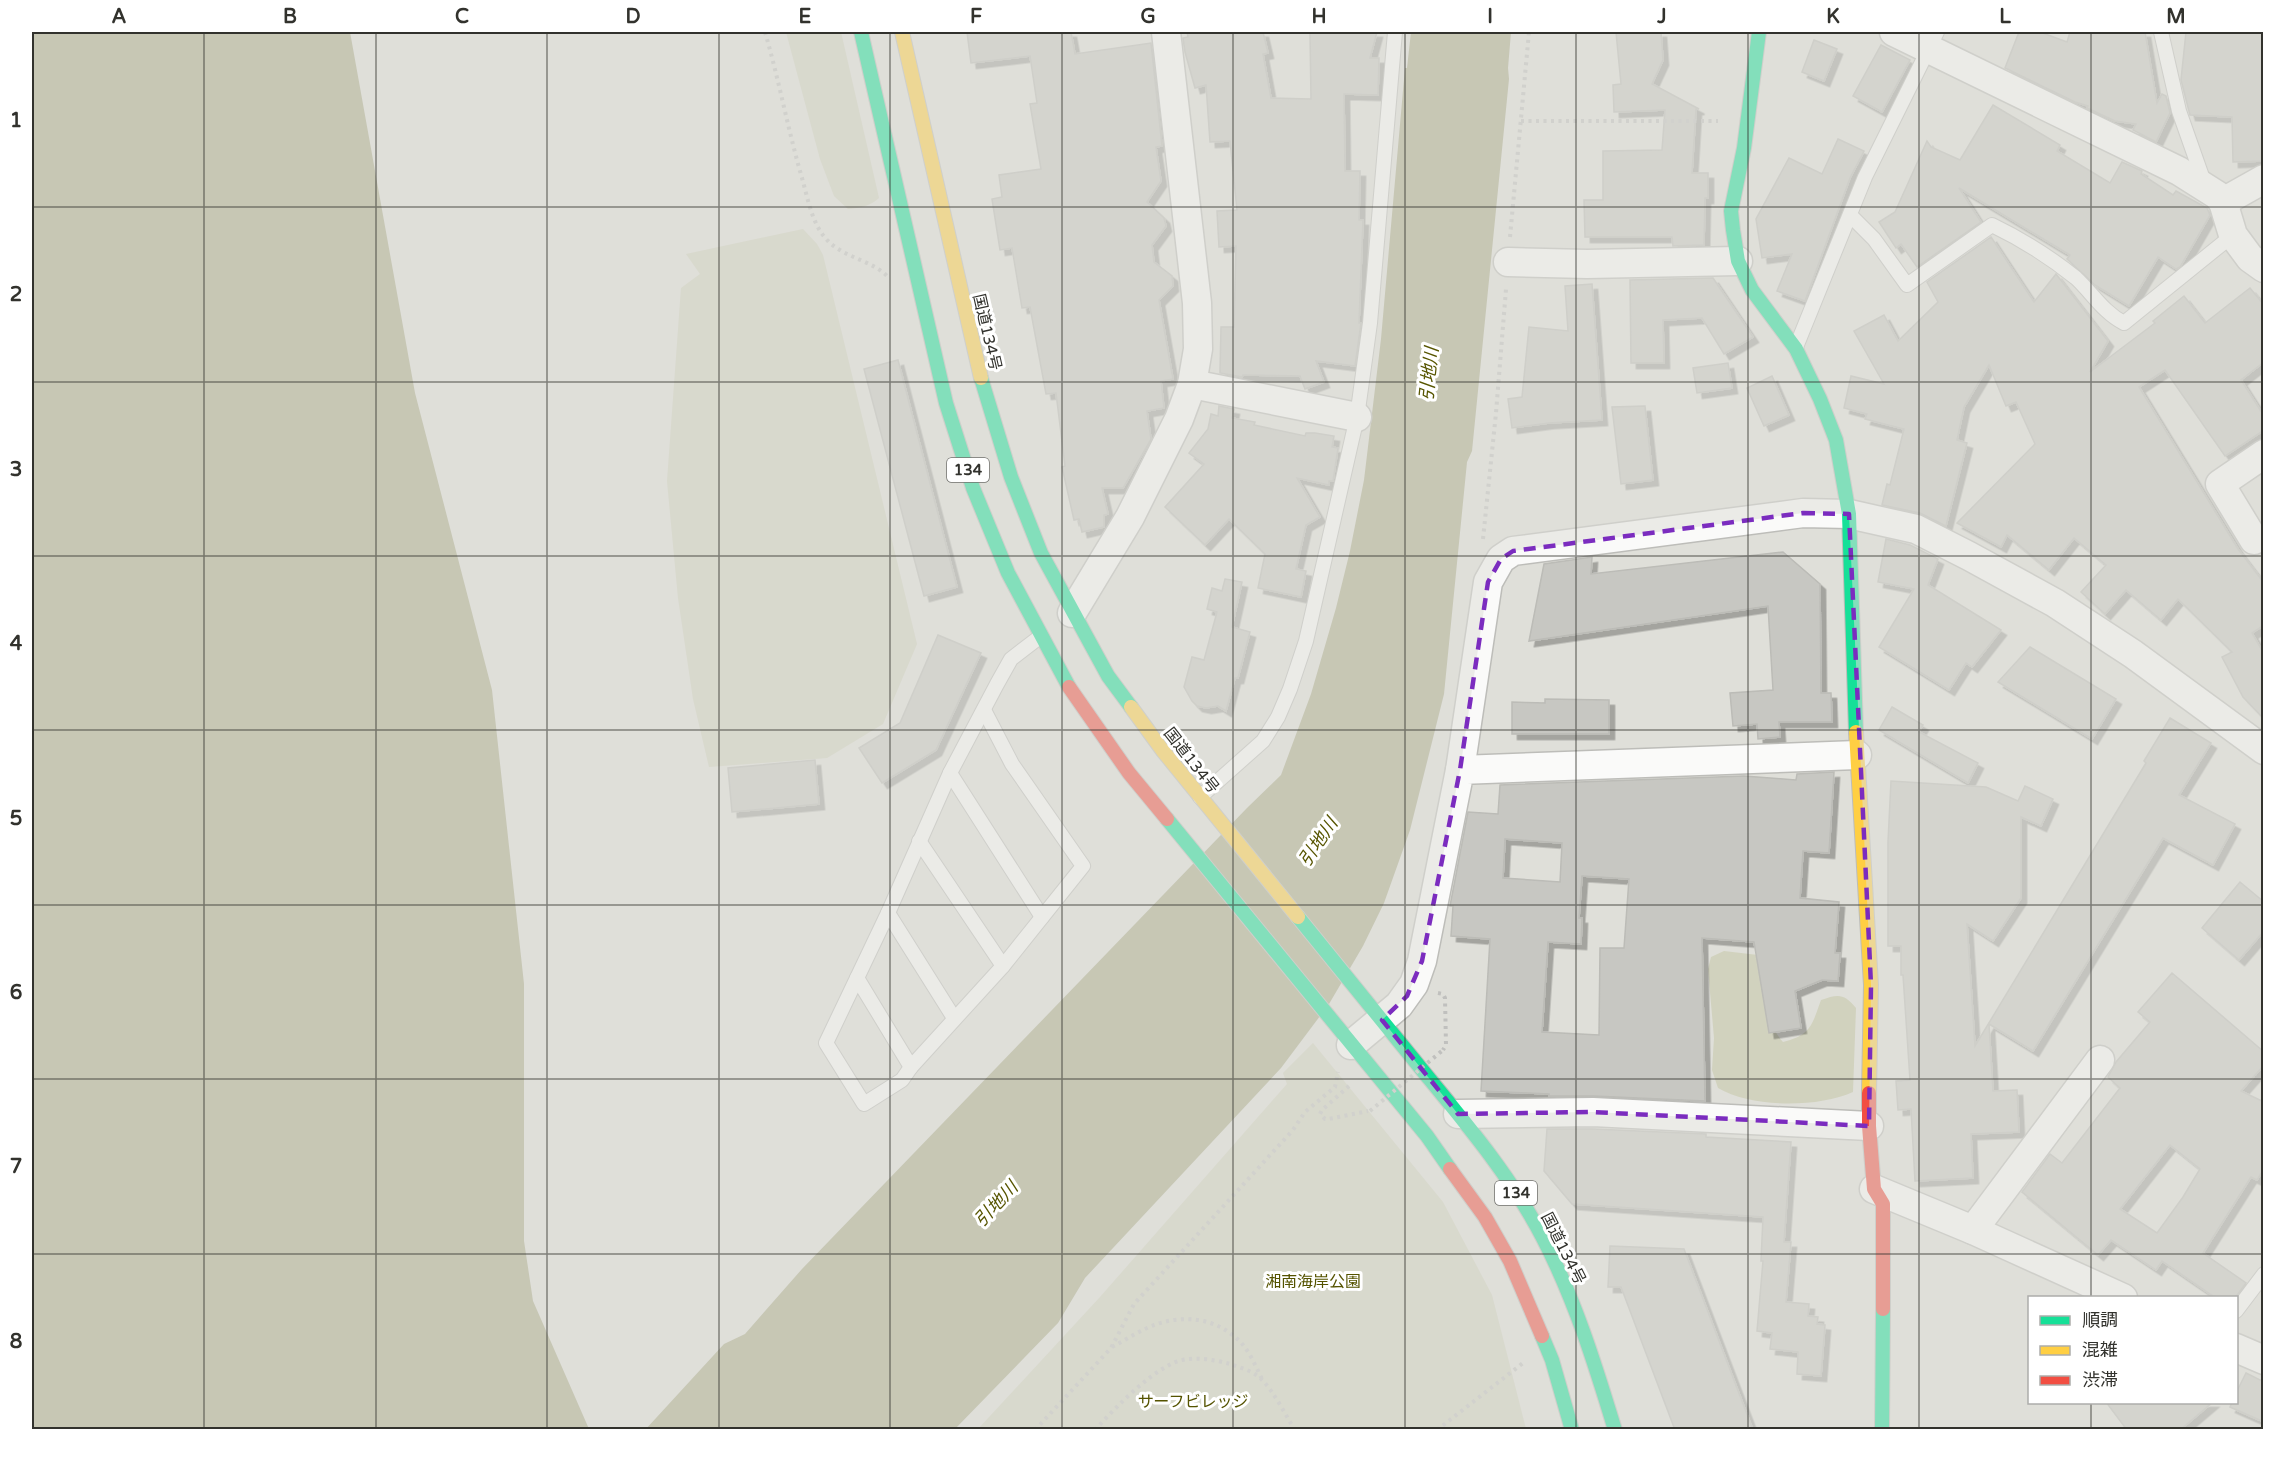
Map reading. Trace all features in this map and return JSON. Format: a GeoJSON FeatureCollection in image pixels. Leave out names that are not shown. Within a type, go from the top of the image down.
{"type":"FeatureCollection","features":[{"type":"Feature","properties":{"kind":"main road","name":"134"},"geometry":{"type":"LineString","coordinates":[[861,32],[946,403],[973,488],[1003,562],[1075,697],[1129,773],[1333,1023],[1347,1056],[1427,1136],[1485,1217],[1510,1261],[1529,1302],[1552,1360],[1572,1430]]}},
{"type":"Feature","properties":{"kind":"main road","name":"国道134号"},"geometry":{"type":"LineString","coordinates":[[902,32],[985,394],[1019,499],[1041,553],[1108,676],[1162,751],[1458,1114],[1518,1195],[1543,1238],[1567,1289],[1589,1343],[1616,1430]]}},
{"type":"Feature","properties":{"kind":"main road"},"geometry":{"type":"LineString","coordinates":[[1760,32],[1744,148],[1731,210],[1738,261],[1752,290],[1796,349],[1820,399],[1836,440],[1848,514],[1857,754],[1870,985],[1869,1126],[1874,1189],[1883,1204],[1882,1430]]}},
{"type":"Feature","properties":{"kind":"street"},"geometry":{"type":"LineString","coordinates":[[1072,613],[1130,517],[1179,419],[1192,384],[1198,349],[1197,303],[1166,32]]}},
{"type":"Feature","properties":{"kind":"street"},"geometry":{"type":"LineString","coordinates":[[1894,32],[1932,40],[2179,171],[2215,196],[2233,235],[2250,258],[2264,268]]}},
{"type":"Feature","properties":{"kind":"street"},"geometry":{"type":"LineString","coordinates":[[2215,196],[2264,179]]}},
{"type":"Feature","properties":{"kind":"street"},"geometry":{"type":"LineString","coordinates":[[1508,262],[1599,264],[1738,261]]}},
{"type":"Feature","properties":{"kind":"street"},"geometry":{"type":"LineString","coordinates":[[1192,384],[1357,417]]}},
{"type":"Feature","properties":{"kind":"street"},"geometry":{"type":"LineString","coordinates":[[2254,540],[2220,483],[2264,454]]}},
{"type":"Feature","properties":{"kind":"street"},"geometry":{"type":"LineString","coordinates":[[1347,1056],[1407,996],[1422,961],[1460,770],[1488,582],[1501,559],[1514,551],[1803,513],[1848,514],[1916,529],[2055,603],[2133,654],[2264,750]]}},
{"type":"Feature","properties":{"kind":"street"},"geometry":{"type":"LineString","coordinates":[[1460,770],[1857,754]]}},
{"type":"Feature","properties":{"kind":"street"},"geometry":{"type":"LineString","coordinates":[[1973,1230],[2100,1060]]}},
{"type":"Feature","properties":{"kind":"street"},"geometry":{"type":"LineString","coordinates":[[1458,1114],[1593,1112],[1869,1126]]}},
{"type":"Feature","properties":{"kind":"street"},"geometry":{"type":"LineString","coordinates":[[1874,1189],[1973,1230],[2119,1296]]}},
{"type":"Feature","properties":{"kind":"street"},"geometry":{"type":"LineString","coordinates":[[2238,1349],[2264,1360]]}},
{"type":"Feature","properties":{"kind":"lane"},"geometry":{"type":"LineString","coordinates":[[1200,797],[1263,741],[1278,717],[1306,641],[1357,417],[1370,323],[1395,32]]}},
{"type":"Feature","properties":{"kind":"lane"},"geometry":{"type":"LineString","coordinates":[[2161,32],[2179,111],[2193,154],[2215,196]]}},
{"type":"Feature","properties":{"kind":"lane"},"geometry":{"type":"LineString","coordinates":[[1796,349],[1865,177],[1932,40]]}},
{"type":"Feature","properties":{"kind":"lane"},"geometry":{"type":"LineString","coordinates":[[1850,216],[1874,239],[1907,285],[1992,225],[2023,240],[2049,257],[2078,280],[2114,318],[2124,323],[2233,235]]}},
{"type":"Feature","properties":{"kind":"lane"},"geometry":{"type":"LineString","coordinates":[[984,710],[1012,764],[1083,866],[1003,966],[954,1018],[902,1080],[864,1104],[826,1043],[888,913],[950,773],[1011,659],[1041,636]]}},
{"type":"Feature","properties":{"kind":"lane"},"geometry":{"type":"LineString","coordinates":[[950,773],[1042,917]]}},
{"type":"Feature","properties":{"kind":"lane"},"geometry":{"type":"LineString","coordinates":[[919,841],[1003,966]]}},
{"type":"Feature","properties":{"kind":"lane"},"geometry":{"type":"LineString","coordinates":[[888,913],[954,1018]]}},
{"type":"Feature","properties":{"kind":"lane"},"geometry":{"type":"LineString","coordinates":[[857,978],[911,1067]]}},
{"type":"Feature","properties":{"kind":"lane"},"geometry":{"type":"LineString","coordinates":[[2238,1308],[2264,1274]]}},
{"type":"Feature","properties":{"kind":"path"},"geometry":{"type":"LineString","coordinates":[[765,32],[814,220],[828,241],[851,256],[878,267],[893,282]]}},
{"type":"Feature","properties":{"kind":"path"},"geometry":{"type":"LineString","coordinates":[[1501,559],[1482,540],[1496,413],[1529,32]]}},
{"type":"Feature","properties":{"kind":"path"},"geometry":{"type":"LineString","coordinates":[[1521,121],[1747,121]]}},
{"type":"Feature","properties":{"kind":"path"},"geometry":{"type":"LineString","coordinates":[[1354,1082],[1320,1114],[1325,1119],[1370,1111],[1443,1050],[1446,1045],[1445,998],[1440,992],[1435,993]]}},
{"type":"Feature","properties":{"kind":"path"},"geometry":{"type":"LineString","coordinates":[[1035,1430],[1111,1347],[1134,1304],[1293,1130],[1305,1112],[1335,1087],[1336,1074],[1347,1056]]}},
{"type":"Feature","properties":{"kind":"path"},"geometry":{"type":"LineString","coordinates":[[1111,1347],[1155,1324],[1176,1319],[1196,1319],[1218,1326],[1236,1337],[1248,1353],[1295,1430]]}},
{"type":"Feature","properties":{"kind":"path"},"geometry":{"type":"LineString","coordinates":[[1095,1430],[1118,1405],[1173,1363],[1194,1359],[1213,1359],[1246,1369],[1263,1380]]}},
{"type":"Feature","properties":{"kind":"path"},"geometry":{"type":"LineString","coordinates":[[1437,1430],[1526,1361]]}},
{"type":"Feature","properties":{"kind":"highlighted area"},"geometry":{"type":"Polygon","coordinates":[[[1803,513],[1849,514],[1871,985],[1869,1126],[1593,1112],[1458,1114],[1382,1020],[1407,996],[1422,961],[1460,770],[1488,582],[1501,559],[1513,551],[1803,513]]]}},
{"type":"Feature","properties":{"kind":"green space"},"geometry":{"type":"Polygon","coordinates":[[[786,32],[841,32],[879,198],[872,203],[848,209],[834,196],[820,159],[786,32]]]}},
{"type":"Feature","properties":{"kind":"green space"},"geometry":{"type":"Polygon","coordinates":[[[803,229],[817,244],[823,255],[917,644],[883,724],[827,758],[709,767],[693,699],[678,598],[667,481],[681,288],[700,274],[686,254],[803,229]]]}},
{"type":"Feature","properties":{"kind":"green space"},"geometry":{"type":"Polygon","coordinates":[[[1724,951],[1758,955],[1768,1013],[1783,1042],[1799,1036],[1809,1028],[1821,1000],[1840,996],[1852,1003],[1856,1008],[1853,1092],[1822,1101],[1785,1104],[1748,1099],[1718,1088],[1712,1070],[1714,1038],[1708,969],[1711,957],[1724,951]]]}},
{"type":"Feature","properties":{"kind":"green space","name":"湘南海岸公園"},"geometry":{"type":"Polygon","coordinates":[[[1313,1043],[1443,1202],[1492,1295],[1526,1429],[978,1429],[1100,1297],[1287,1084],[1283,1073],[1313,1043]]]}},
{"type":"Feature","properties":{"kind":"water"},"geometry":{"type":"Polygon","coordinates":[[[32,32],[350,32],[415,393],[492,690],[524,984],[524,1241],[533,1301],[589,1429],[32,1429],[32,32]]]}},
{"type":"Feature","properties":{"kind":"water","name":"引地川"},"geometry":{"type":"Polygon","coordinates":[[[1411,32],[1511,32],[1509,79],[1472,451],[1467,462],[1444,694],[1410,830],[1384,903],[1363,946],[1329,1004],[1281,1068],[1085,1278],[1058,1323],[955,1429],[645,1430],[724,1344],[745,1334],[802,1269],[1281,775],[1311,694],[1336,608],[1364,480],[1381,339],[1405,68],[1407,68],[1411,32]]]}},
{"type":"Feature","properties":{"kind":"building"},"geometry":{"type":"Polygon","coordinates":[[[967,32],[1071,32],[1075,54],[1151,43],[1162,146],[1156,147],[1161,181],[1147,202],[1164,218],[1166,226],[1152,245],[1154,262],[1172,276],[1173,286],[1159,300],[1173,379],[1161,381],[1164,408],[1147,411],[1151,439],[1123,488],[1102,488],[1108,514],[1104,515],[1104,527],[1082,532],[1079,519],[1074,520],[1062,467],[1065,466],[1056,393],[1046,394],[1030,307],[1022,308],[1012,248],[1000,250],[992,199],[1002,197],[999,175],[1041,169],[1030,104],[1037,103],[1030,56],[971,63],[967,32]]]}},
{"type":"Feature","properties":{"kind":"building"},"geometry":{"type":"Polygon","coordinates":[[[1187,32],[1263,32],[1268,53],[1263,54],[1271,98],[1311,99],[1310,32],[1377,32],[1370,58],[1379,58],[1378,95],[1344,94],[1345,171],[1360,171],[1359,220],[1363,220],[1359,323],[1361,323],[1355,366],[1316,361],[1324,382],[1305,389],[1300,376],[1243,375],[1242,377],[1220,373],[1221,327],[1234,327],[1236,246],[1219,247],[1217,211],[1237,210],[1230,141],[1210,142],[1206,85],[1195,88],[1183,38],[1188,37],[1187,32]]]}},
{"type":"Feature","properties":{"kind":"building"},"geometry":{"type":"Polygon","coordinates":[[[1616,32],[1661,32],[1663,60],[1652,84],[1699,109],[1696,109],[1692,173],[1708,173],[1704,245],[1673,246],[1672,237],[1585,237],[1584,200],[1603,200],[1603,151],[1662,150],[1665,110],[1614,112],[1613,85],[1621,84],[1616,32]]]}},
{"type":"Feature","properties":{"kind":"building"},"geometry":{"type":"Polygon","coordinates":[[[2019,32],[2040,32],[2067,42],[2070,32],[2145,32],[2157,103],[2162,94],[2166,96],[2170,113],[2156,142],[2133,130],[2136,124],[2115,121],[2005,68],[2019,32]]]}},
{"type":"Feature","properties":{"kind":"building"},"geometry":{"type":"Polygon","coordinates":[[[2186,32],[2264,32],[2264,84],[2262,83],[2264,161],[2233,162],[2232,117],[2190,115],[2181,80],[2186,32]]]}},
{"type":"Feature","properties":{"kind":"building"},"geometry":{"type":"Polygon","coordinates":[[[1814,40],[1837,49],[1824,81],[1802,72],[1814,40]]]}},
{"type":"Feature","properties":{"kind":"building"},"geometry":{"type":"Polygon","coordinates":[[[1881,45],[1910,60],[1882,112],[1853,96],[1881,45]]]}},
{"type":"Feature","properties":{"kind":"building"},"geometry":{"type":"Polygon","coordinates":[[[1993,105],[2060,145],[2057,151],[2110,183],[2122,162],[2142,171],[2141,174],[2173,195],[2176,191],[2207,208],[2210,215],[2180,267],[2176,269],[2158,257],[2129,306],[2095,285],[2067,259],[2070,255],[1959,188],[1981,222],[1917,267],[1901,244],[1896,248],[1879,222],[1895,212],[1927,141],[1931,147],[1960,160],[1993,105]]]}},
{"type":"Feature","properties":{"kind":"building"},"geometry":{"type":"Polygon","coordinates":[[[1838,139],[1864,151],[1850,178],[1805,301],[1777,291],[1792,254],[1762,258],[1756,219],[1789,158],[1822,174],[1838,139]]]}},
{"type":"Feature","properties":{"kind":"building"},"geometry":{"type":"Polygon","coordinates":[[[1991,237],[2034,302],[2056,274],[2108,341],[2090,372],[2155,323],[2153,321],[2184,296],[2205,323],[2250,288],[2264,305],[2264,362],[2241,380],[2264,416],[2264,430],[2225,456],[2165,370],[2139,387],[2238,549],[2264,583],[2264,625],[2252,633],[2264,654],[2264,719],[2243,697],[2222,657],[2232,652],[2178,599],[2161,620],[2126,590],[2105,614],[2081,592],[2106,565],[2074,538],[2049,570],[2007,535],[2001,547],[1957,523],[2035,444],[2016,402],[2006,406],[1989,365],[1964,407],[1957,440],[1967,443],[1946,526],[1920,513],[1882,505],[1887,484],[1890,485],[1904,429],[1865,419],[1867,414],[1844,408],[1851,376],[1884,384],[1854,331],[1884,315],[1898,341],[1938,302],[1927,282],[1991,237]]]}},
{"type":"Feature","properties":{"kind":"building"},"geometry":{"type":"Polygon","coordinates":[[[1713,278],[1753,337],[1724,354],[1702,318],[1663,320],[1664,363],[1631,363],[1630,280],[1713,278]]]}},
{"type":"Feature","properties":{"kind":"building"},"geometry":{"type":"Polygon","coordinates":[[[1592,284],[1602,420],[1512,428],[1508,399],[1522,397],[1529,327],[1568,331],[1565,286],[1592,284]]]}},
{"type":"Feature","properties":{"kind":"building"},"geometry":{"type":"Polygon","coordinates":[[[898,360],[957,587],[924,596],[864,369],[898,360]]]}},
{"type":"Feature","properties":{"kind":"building"},"geometry":{"type":"Polygon","coordinates":[[[1728,363],[1732,388],[1697,393],[1693,368],[1728,363]]]}},
{"type":"Feature","properties":{"kind":"building"},"geometry":{"type":"Polygon","coordinates":[[[1772,376],[1789,415],[1764,426],[1747,388],[1772,376]]]}},
{"type":"Feature","properties":{"kind":"building"},"geometry":{"type":"Polygon","coordinates":[[[1219,406],[1234,409],[1232,418],[1255,422],[1254,425],[1305,436],[1306,433],[1315,433],[1334,436],[1332,447],[1338,448],[1333,481],[1329,481],[1329,485],[1297,478],[1320,517],[1306,525],[1296,569],[1306,571],[1301,597],[1258,588],[1265,554],[1229,519],[1205,545],[1165,507],[1204,464],[1189,453],[1208,429],[1211,414],[1218,416],[1219,406]]]}},
{"type":"Feature","properties":{"kind":"building"},"geometry":{"type":"Polygon","coordinates":[[[1645,406],[1653,480],[1621,484],[1612,407],[1645,406]]]}},
{"type":"Feature","properties":{"kind":"building"},"geometry":{"type":"Polygon","coordinates":[[[1886,539],[1910,545],[1938,559],[1928,585],[2001,630],[1972,667],[1966,663],[1949,690],[1879,647],[1914,589],[1878,582],[1886,539]]]}},
{"type":"Feature","properties":{"kind":"building"},"geometry":{"type":"Polygon","coordinates":[[[1783,552],[1820,584],[1821,693],[1831,693],[1832,722],[1779,722],[1780,737],[1758,739],[1757,724],[1733,726],[1730,693],[1773,690],[1768,606],[1529,641],[1544,564],[1592,557],[1591,574],[1783,552]]]}},
{"type":"Feature","properties":{"kind":"building"},"geometry":{"type":"Polygon","coordinates":[[[1225,579],[1242,582],[1232,627],[1250,632],[1238,678],[1235,678],[1226,711],[1218,706],[1206,708],[1197,706],[1184,687],[1192,657],[1204,660],[1217,612],[1207,609],[1212,588],[1222,591],[1225,579]]]}},
{"type":"Feature","properties":{"kind":"building"},"geometry":{"type":"Polygon","coordinates":[[[938,635],[981,653],[936,750],[882,783],[859,748],[900,723],[938,635]]]}},
{"type":"Feature","properties":{"kind":"building"},"geometry":{"type":"Polygon","coordinates":[[[2030,647],[2116,699],[2092,739],[1998,682],[2030,647]]]}},
{"type":"Feature","properties":{"kind":"building"},"geometry":{"type":"Polygon","coordinates":[[[1545,699],[1609,700],[1609,734],[1512,734],[1512,702],[1545,703],[1545,699]]]}},
{"type":"Feature","properties":{"kind":"building"},"geometry":{"type":"Polygon","coordinates":[[[1892,707],[1923,725],[1919,732],[1978,763],[1968,783],[1879,730],[1892,707]]]}},
{"type":"Feature","properties":{"kind":"building"},"geometry":{"type":"Polygon","coordinates":[[[2170,718],[2211,743],[2179,795],[2235,824],[2213,865],[2163,838],[2033,1051],[1989,1024],[1993,1091],[2017,1090],[2019,1132],[1971,1134],[1973,1178],[1915,1181],[1911,1109],[1898,1110],[1896,1081],[1910,1080],[1903,975],[1901,975],[1901,946],[1888,946],[1888,842],[1891,781],[1986,787],[2018,801],[2025,786],[2053,799],[2041,826],[2021,817],[2021,898],[1993,941],[1967,924],[1975,1046],[2146,763],[2144,761],[2170,718]]]}},
{"type":"Feature","properties":{"kind":"building"},"geometry":{"type":"Polygon","coordinates":[[[815,760],[819,804],[732,812],[728,768],[815,760]]]}},
{"type":"Feature","properties":{"kind":"building"},"geometry":{"type":"Polygon","coordinates":[[[1834,772],[1829,853],[1803,851],[1800,898],[1839,902],[1835,953],[1840,953],[1838,981],[1822,980],[1795,991],[1801,1028],[1769,1033],[1754,942],[1702,938],[1705,1101],[1549,1096],[1549,1094],[1481,1091],[1490,939],[1451,936],[1453,906],[1450,906],[1468,812],[1498,814],[1500,785],[1744,776],[1796,780],[1797,774],[1834,772]],[[1505,839],[1503,878],[1560,882],[1562,843],[1505,839]],[[1582,876],[1579,918],[1582,918],[1581,944],[1548,942],[1542,1032],[1599,1035],[1600,948],[1624,948],[1629,879],[1582,876]]]}},
{"type":"Feature","properties":{"kind":"building"},"geometry":{"type":"Polygon","coordinates":[[[2240,882],[2264,902],[2264,931],[2239,960],[2202,928],[2240,882]]]}},
{"type":"Feature","properties":{"kind":"building"},"geometry":{"type":"Polygon","coordinates":[[[2172,973],[2264,1052],[2264,1065],[2241,1091],[2264,1102],[2264,1169],[2257,1180],[2251,1177],[2203,1253],[2246,1283],[2236,1296],[2213,1296],[2162,1261],[2156,1270],[2111,1240],[2098,1255],[2022,1192],[2050,1154],[2062,1163],[2120,1088],[2108,1077],[2116,1062],[2150,1022],[2138,1012],[2172,973]],[[2170,1145],[2120,1209],[2157,1233],[2200,1169],[2170,1145]]]}},
{"type":"Feature","properties":{"kind":"building"},"geometry":{"type":"Polygon","coordinates":[[[1547,1129],[1706,1134],[1706,1137],[1791,1142],[1784,1242],[1791,1242],[1786,1302],[1809,1304],[1808,1316],[1818,1317],[1817,1324],[1825,1325],[1821,1376],[1797,1374],[1798,1352],[1770,1349],[1772,1333],[1757,1331],[1763,1261],[1761,1261],[1763,1217],[1572,1204],[1544,1171],[1547,1129]]]}},
{"type":"Feature","properties":{"kind":"building"},"geometry":{"type":"Polygon","coordinates":[[[1610,1246],[1684,1249],[1753,1430],[1675,1430],[1621,1287],[1608,1287],[1610,1246]]]}},
{"type":"Feature","properties":{"kind":"building"},"geometry":{"type":"Polygon","coordinates":[[[2246,1373],[2264,1382],[2264,1422],[2230,1407],[2231,1404],[2238,1404],[2238,1389],[2246,1373]]]}},
{"type":"Feature","properties":{"kind":"building"},"geometry":{"type":"Polygon","coordinates":[[[2108,1404],[2211,1404],[2180,1430],[2127,1430],[2108,1404]]]}},
{"type":"Feature","properties":{"kind":"traffic: fast"},"geometry":{"type":"LineString","coordinates":[[861,32],[946,403],[973,488],[1008,573],[1069,687]]}},
{"type":"Feature","properties":{"kind":"traffic: fast"},"geometry":{"type":"LineString","coordinates":[[1759,32],[1744,148],[1731,211],[1733,230],[1738,261],[1752,290],[1796,349],[1820,399],[1836,440],[1849,514],[1856,732]]}},
{"type":"Feature","properties":{"kind":"traffic: fast"},"geometry":{"type":"LineString","coordinates":[[981,378],[1011,477],[1041,553],[1108,676],[1131,707]]}},
{"type":"Feature","properties":{"kind":"traffic: fast"},"geometry":{"type":"LineString","coordinates":[[1167,819],[1427,1136],[1450,1169]]}},
{"type":"Feature","properties":{"kind":"traffic: fast"},"geometry":{"type":"LineString","coordinates":[[1298,917],[1474,1134],[1531,1216],[1575,1309],[1615,1430]]}},
{"type":"Feature","properties":{"kind":"traffic: fast"},"geometry":{"type":"LineString","coordinates":[[1882,1430],[1883,1309]]}},
{"type":"Feature","properties":{"kind":"traffic: fast"},"geometry":{"type":"LineString","coordinates":[[1542,1336],[1552,1360],[1572,1430]]}},
{"type":"Feature","properties":{"kind":"traffic: slow"},"geometry":{"type":"LineString","coordinates":[[902,32],[981,378]]}},
{"type":"Feature","properties":{"kind":"traffic: slow"},"geometry":{"type":"LineString","coordinates":[[1131,707],[1163,751],[1298,917]]}},
{"type":"Feature","properties":{"kind":"traffic: slow"},"geometry":{"type":"LineString","coordinates":[[1856,732],[1871,985],[1869,1093]]}},
{"type":"Feature","properties":{"kind":"traffic: jam"},"geometry":{"type":"LineString","coordinates":[[1069,687],[1129,773],[1167,819]]}},
{"type":"Feature","properties":{"kind":"traffic: jam"},"geometry":{"type":"LineString","coordinates":[[1869,1093],[1874,1189],[1883,1204],[1883,1309]]}},
{"type":"Feature","properties":{"kind":"traffic: jam"},"geometry":{"type":"LineString","coordinates":[[1450,1169],[1485,1217],[1510,1261],[1542,1336]]}},
{"type":"Feature","properties":{"kind":"park label","name":"サーフビレッジ"},"geometry":{"type":"Point","coordinates":[1193,1401]}}]}
